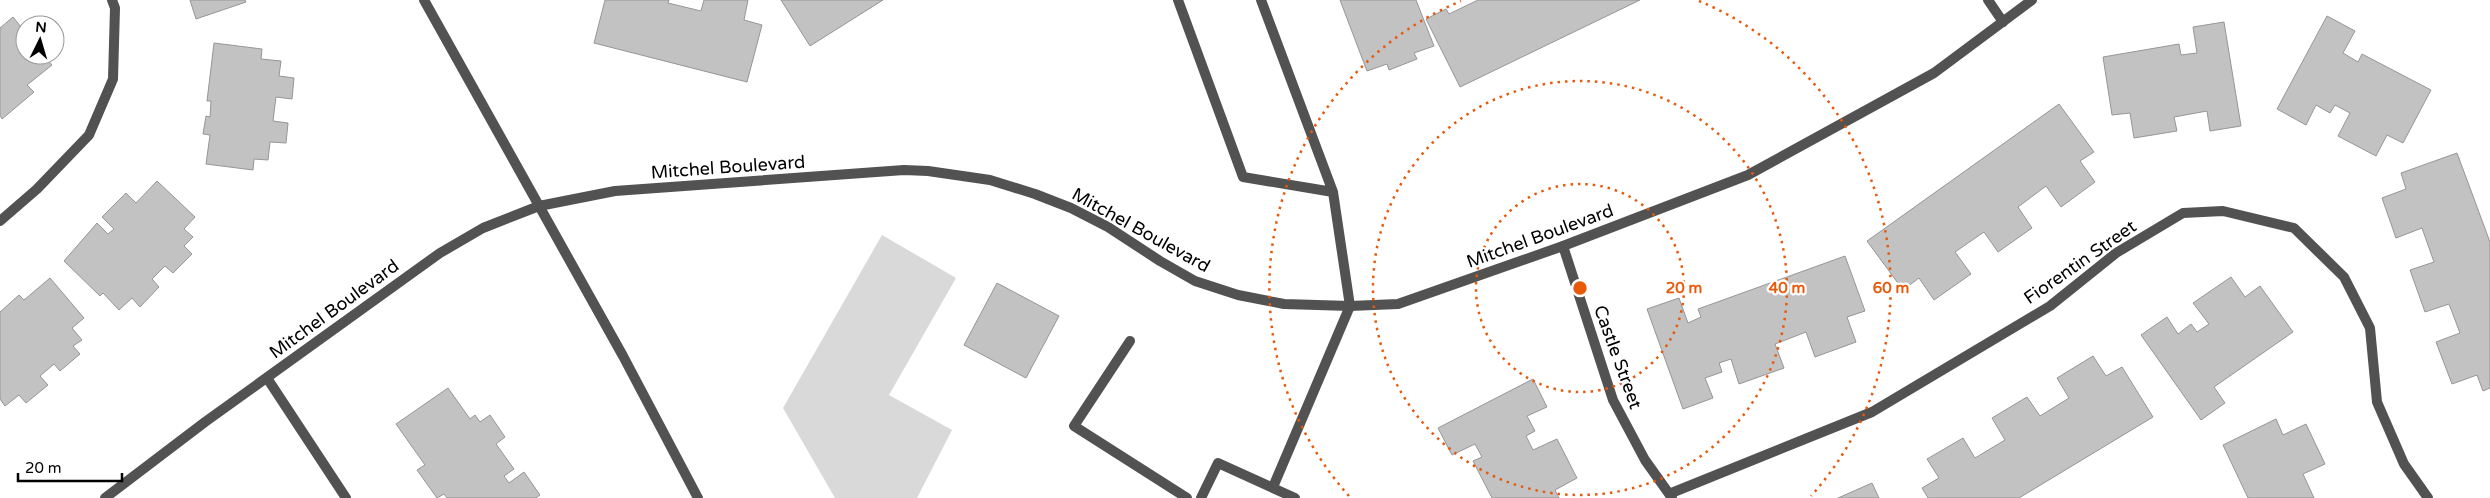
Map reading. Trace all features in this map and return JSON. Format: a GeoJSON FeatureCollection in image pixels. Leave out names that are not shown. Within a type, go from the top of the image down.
{"type":"FeatureCollection","features":[{"type":"Feature","properties":{"kind":"street"},"geometry":{"type":"LineString","coordinates":[[0,221],[37,188],[89,135],[113,79],[115,8],[112,0]]}},
{"type":"Feature","properties":{"kind":"street"},"geometry":{"type":"LineString","coordinates":[[424,0],[698,498]]}},
{"type":"Feature","properties":{"kind":"street"},"geometry":{"type":"LineString","coordinates":[[1178,0],[1243,177],[1333,192]]}},
{"type":"Feature","properties":{"kind":"street"},"geometry":{"type":"LineString","coordinates":[[1261,0],[1333,192],[1350,306],[1273,486]]}},
{"type":"Feature","properties":{"kind":"street"},"geometry":{"type":"LineString","coordinates":[[1988,0],[2003,22]]}},
{"type":"Feature","properties":{"kind":"street","name":"Mitchel Boulevard"},"geometry":{"type":"LineString","coordinates":[[106,498],[267,378],[440,253],[484,228],[539,206],[615,191],[904,170],[928,171],[990,180],[1071,208],[1108,227],[1195,281],[1229,292],[1284,304],[1350,306],[1398,304],[1563,246],[1748,175],[1934,73],[2032,0]]}},
{"type":"Feature","properties":{"kind":"street","name":"Fiorentin Street"},"geometry":{"type":"LineString","coordinates":[[1670,496],[1872,412],[2050,306],[2116,253],[2183,213],[2223,211],[2294,228],[2344,277],[2370,328],[2377,402],[2404,464],[2428,498]]}},
{"type":"Feature","properties":{"kind":"street","name":"Castle Street"},"geometry":{"type":"LineString","coordinates":[[1563,246],[1613,400],[1645,460],[1670,496]]}},
{"type":"Feature","properties":{"kind":"street"},"geometry":{"type":"LineString","coordinates":[[1130,341],[1074,426],[1187,498]]}},
{"type":"Feature","properties":{"kind":"street"},"geometry":{"type":"LineString","coordinates":[[267,378],[346,498]]}},
{"type":"Feature","properties":{"kind":"street"},"geometry":{"type":"LineString","coordinates":[[1201,498],[1218,463],[1273,486],[1295,498]]}},
{"type":"Feature","properties":{"kind":"shaded area"},"geometry":{"type":"Polygon","coordinates":[[[882,235],[956,278],[889,395],[952,430],[917,498],[835,498],[783,408],[882,235]]]}},
{"type":"Feature","properties":{"kind":"building"},"geometry":{"type":"Polygon","coordinates":[[[190,0],[245,0],[246,2],[196,19],[190,0]]]}},
{"type":"Feature","properties":{"kind":"building"},"geometry":{"type":"Polygon","coordinates":[[[605,0],[669,0],[668,3],[701,11],[704,0],[748,0],[744,20],[762,25],[747,82],[594,43],[605,0]]]}},
{"type":"Feature","properties":{"kind":"building"},"geometry":{"type":"Polygon","coordinates":[[[781,0],[883,0],[810,46],[781,0]]]}},
{"type":"Feature","properties":{"kind":"building"},"geometry":{"type":"Polygon","coordinates":[[[1340,0],[1416,0],[1434,46],[1414,53],[1417,59],[1389,70],[1387,64],[1367,71],[1340,0]]]}},
{"type":"Feature","properties":{"kind":"building"},"geometry":{"type":"Polygon","coordinates":[[[1478,0],[1640,0],[1460,87],[1426,19],[1446,9],[1449,14],[1478,0]]]}},
{"type":"Feature","properties":{"kind":"building"},"geometry":{"type":"Polygon","coordinates":[[[2327,16],[2355,31],[2343,53],[2358,62],[2362,54],[2431,90],[2403,143],[2387,135],[2376,156],[2338,136],[2350,113],[2335,105],[2330,113],[2316,105],[2306,125],[2277,109],[2327,16]]]}},
{"type":"Feature","properties":{"kind":"building"},"geometry":{"type":"Polygon","coordinates":[[[13,17],[15,20],[15,65],[52,65],[27,85],[34,92],[2,119],[0,115],[0,28],[13,17]]]}},
{"type":"Feature","properties":{"kind":"building"},"geometry":{"type":"Polygon","coordinates":[[[2224,22],[2241,126],[2210,131],[2207,111],[2174,117],[2177,131],[2134,138],[2130,113],[2112,115],[2103,57],[2179,44],[2181,55],[2197,53],[2193,27],[2224,22]]]}},
{"type":"Feature","properties":{"kind":"building"},"geometry":{"type":"Polygon","coordinates":[[[214,43],[262,49],[261,59],[281,61],[279,76],[294,78],[292,99],[276,97],[273,121],[288,123],[286,143],[270,142],[268,160],[254,159],[253,170],[206,164],[210,135],[203,134],[206,116],[210,117],[211,101],[207,101],[214,43]]]}},
{"type":"Feature","properties":{"kind":"building"},"geometry":{"type":"Polygon","coordinates":[[[2059,104],[2094,152],[2080,161],[2095,182],[2061,207],[2046,186],[2018,207],[2032,228],[1998,252],[1984,232],[1955,252],[1971,274],[1934,300],[1919,278],[1903,290],[1867,241],[2059,104]]]}},
{"type":"Feature","properties":{"kind":"building"},"geometry":{"type":"Polygon","coordinates":[[[2457,153],[2490,242],[2490,388],[2483,391],[2477,375],[2452,384],[2436,342],[2460,333],[2449,304],[2425,312],[2410,270],[2434,262],[2422,228],[2396,238],[2382,198],[2406,189],[2401,173],[2457,153]]]}},
{"type":"Feature","properties":{"kind":"building"},"geometry":{"type":"Polygon","coordinates":[[[157,181],[195,217],[184,229],[193,237],[184,246],[192,254],[173,273],[165,266],[152,279],[159,287],[140,307],[132,298],[119,310],[103,293],[100,296],[64,261],[97,223],[108,234],[114,229],[102,217],[126,193],[136,203],[157,181]]]}},
{"type":"Feature","properties":{"kind":"building"},"geometry":{"type":"Polygon","coordinates":[[[1845,256],[1865,311],[1847,317],[1856,342],[1815,357],[1806,332],[1775,344],[1784,368],[1739,384],[1731,359],[1719,363],[1722,372],[1705,378],[1713,398],[1683,409],[1647,309],[1679,298],[1688,323],[1701,317],[1698,309],[1845,256]]]}},
{"type":"Feature","properties":{"kind":"building"},"geometry":{"type":"Polygon","coordinates":[[[2231,277],[2245,297],[2260,286],[2293,332],[2214,387],[2225,403],[2201,420],[2141,335],[2167,317],[2178,334],[2191,324],[2197,332],[2209,324],[2193,303],[2231,277]]]}},
{"type":"Feature","properties":{"kind":"building"},"geometry":{"type":"Polygon","coordinates":[[[50,278],[84,318],[72,328],[82,340],[73,346],[80,354],[60,371],[54,364],[40,376],[48,385],[26,403],[19,395],[5,406],[0,399],[0,312],[19,295],[24,300],[50,278]]]}},
{"type":"Feature","properties":{"kind":"building"},"geometry":{"type":"Polygon","coordinates":[[[997,283],[1059,316],[1026,378],[964,345],[997,283]]]}},
{"type":"Feature","properties":{"kind":"building"},"geometry":{"type":"Polygon","coordinates":[[[2093,356],[2106,376],[2122,367],[2153,417],[2019,498],[1928,498],[1922,488],[1939,478],[1927,459],[1963,438],[1975,458],[2005,440],[1992,418],[2027,397],[2040,416],[2069,398],[2057,378],[2093,356]]]}},
{"type":"Feature","properties":{"kind":"building"},"geometry":{"type":"Polygon","coordinates":[[[1533,379],[1547,407],[1527,416],[1535,431],[1526,436],[1533,450],[1557,439],[1577,478],[1555,490],[1559,498],[1492,498],[1473,461],[1482,457],[1475,444],[1452,455],[1438,428],[1533,379]]]}},
{"type":"Feature","properties":{"kind":"building"},"geometry":{"type":"Polygon","coordinates":[[[448,388],[470,419],[475,415],[480,422],[490,415],[505,437],[496,444],[514,469],[504,476],[509,483],[524,472],[540,495],[536,498],[447,498],[444,494],[437,498],[417,470],[425,465],[396,424],[448,388]]]}},
{"type":"Feature","properties":{"kind":"building"},"geometry":{"type":"Polygon","coordinates":[[[2276,419],[2283,435],[2306,424],[2325,464],[2303,474],[2314,498],[2248,498],[2223,445],[2276,419]]]}},
{"type":"Feature","properties":{"kind":"building"},"geometry":{"type":"Polygon","coordinates":[[[1872,483],[1879,498],[1838,498],[1872,483]]]}}]}
